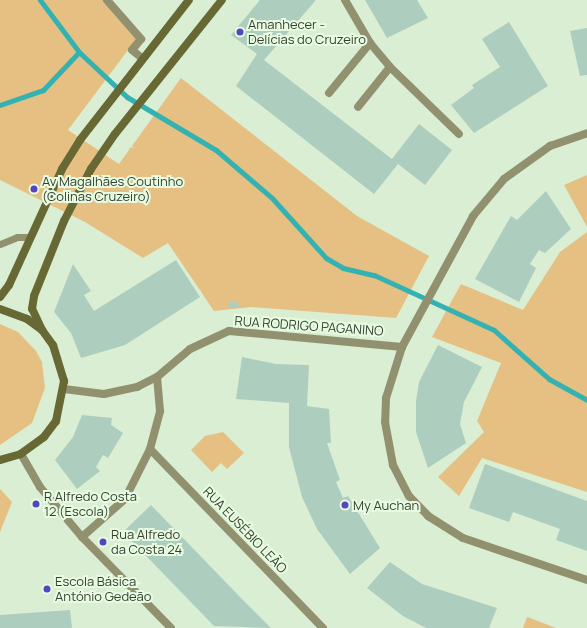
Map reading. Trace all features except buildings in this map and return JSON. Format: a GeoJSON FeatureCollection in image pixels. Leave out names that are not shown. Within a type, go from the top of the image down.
{"type":"FeatureCollection","features":[{"type":"Feature","properties":{"kind":"main road"},"geometry":{"type":"LineString","coordinates":[[0,297],[9,285],[62,168],[95,120],[140,61],[190,0]]}},
{"type":"Feature","properties":{"kind":"main road"},"geometry":{"type":"LineString","coordinates":[[0,460],[21,454],[44,437],[56,421],[64,389],[61,362],[42,330],[32,309],[40,278],[64,221],[115,134],[222,0]]}},
{"type":"Feature","properties":{"kind":"main road"},"geometry":{"type":"LineString","coordinates":[[0,309],[27,319],[42,330]]}},
{"type":"Feature","properties":{"kind":"street"},"geometry":{"type":"LineString","coordinates":[[107,0],[140,39],[132,50],[140,61]]}},
{"type":"Feature","properties":{"kind":"street"},"geometry":{"type":"LineString","coordinates":[[344,0],[370,43],[390,67],[459,134]]}},
{"type":"Feature","properties":{"kind":"street"},"geometry":{"type":"LineString","coordinates":[[328,93],[370,43]]}},
{"type":"Feature","properties":{"kind":"street"},"geometry":{"type":"LineString","coordinates":[[358,107],[390,67]]}},
{"type":"Feature","properties":{"kind":"street"},"geometry":{"type":"LineString","coordinates":[[587,133],[550,146],[504,179],[473,216],[402,347],[386,398],[384,422],[393,465],[409,496],[428,516],[463,538],[587,580]]}},
{"type":"Feature","properties":{"kind":"street","name":"RUA RODRIGO PAGANINO"},"geometry":{"type":"LineString","coordinates":[[64,389],[104,394],[137,387],[157,377],[190,349],[229,330],[402,347]]}},
{"type":"Feature","properties":{"kind":"street"},"geometry":{"type":"LineString","coordinates":[[82,537],[125,499],[150,449],[160,410],[157,377]]}},
{"type":"Feature","properties":{"kind":"street","name":"RUA EUSÉBIO LEÃO"},"geometry":{"type":"LineString","coordinates":[[150,449],[323,628]]}},
{"type":"Feature","properties":{"kind":"street"},"geometry":{"type":"LineString","coordinates":[[21,454],[40,487],[82,537],[171,628]]}},
{"type":"Feature","properties":{"kind":"lane"},"geometry":{"type":"LineString","coordinates":[[0,244],[17,237],[30,237]]}},
{"type":"Feature","properties":{"kind":"shaded area"},"geometry":{"type":"Polygon","coordinates":[[[0,0],[105,0],[137,38],[68,130],[119,164],[131,147],[135,149],[132,146],[181,78],[357,216],[429,256],[396,318],[251,307],[214,311],[168,243],[143,258],[85,222],[0,180],[0,0]]]}},
{"type":"Feature","properties":{"kind":"shaded area"},"geometry":{"type":"Polygon","coordinates":[[[587,175],[587,227],[564,185],[587,175]]]}},
{"type":"Feature","properties":{"kind":"shaded area"},"geometry":{"type":"Polygon","coordinates":[[[587,232],[587,492],[482,458],[459,496],[438,477],[484,432],[477,421],[501,363],[432,337],[461,284],[523,310],[560,252],[587,232]]]}},
{"type":"Feature","properties":{"kind":"shaded area"},"geometry":{"type":"Polygon","coordinates":[[[0,324],[18,332],[36,351],[42,362],[45,388],[32,423],[0,445],[0,324]]]}},
{"type":"Feature","properties":{"kind":"shaded area"},"geometry":{"type":"Polygon","coordinates":[[[223,432],[244,453],[227,469],[221,463],[212,472],[191,450],[205,436],[223,432]]]}},
{"type":"Feature","properties":{"kind":"shaded area"},"geometry":{"type":"Polygon","coordinates":[[[0,489],[12,502],[0,532],[0,489]]]}},
{"type":"Feature","properties":{"kind":"shaded area"},"geometry":{"type":"Polygon","coordinates":[[[527,617],[530,618],[556,628],[523,628],[527,617]]]}},
{"type":"Feature","properties":{"kind":"waterway"},"geometry":{"type":"LineString","coordinates":[[40,0],[79,52]]}},
{"type":"Feature","properties":{"kind":"waterway"},"geometry":{"type":"LineString","coordinates":[[0,105],[43,90],[79,52],[127,97],[216,150],[272,198],[326,258],[343,268],[374,275],[494,330],[549,379],[587,400]]}},
{"type":"Feature","properties":{"kind":"place","name":"Amanhecer - Delícias do Cruzeiro"},"geometry":{"type":"Point","coordinates":[240,32]}},
{"type":"Feature","properties":{"kind":"place","name":"Av Magalhães Coutinho (Colinas Cruzeiro)"},"geometry":{"type":"Point","coordinates":[34,189]}},
{"type":"Feature","properties":{"kind":"place","name":"R Alfredo Costa 12 (Escola)"},"geometry":{"type":"Point","coordinates":[36,504]}},
{"type":"Feature","properties":{"kind":"place","name":"My Auchan"},"geometry":{"type":"Point","coordinates":[345,505]}},
{"type":"Feature","properties":{"kind":"place","name":"Rua Alfredo da Costa 24"},"geometry":{"type":"Point","coordinates":[103,542]}},
{"type":"Feature","properties":{"kind":"place","name":"Escola Básica António Gedeão"},"geometry":{"type":"Point","coordinates":[47,589]}}]}
